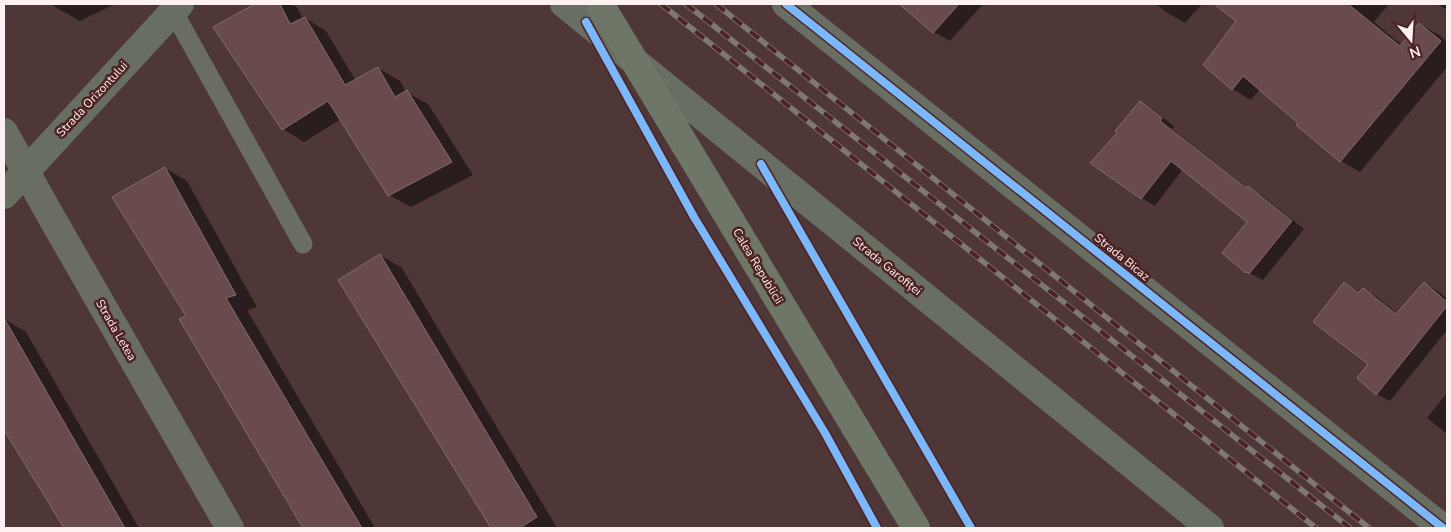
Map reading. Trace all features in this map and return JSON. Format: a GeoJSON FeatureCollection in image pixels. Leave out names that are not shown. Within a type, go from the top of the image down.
{"type":"FeatureCollection","features":[{"type":"Feature","properties":{"kind":"main road","name":"Calea Republicii"},"geometry":{"type":"LineString","coordinates":[[600,4],[916,528]]}},
{"type":"Feature","properties":{"kind":"street","name":"Strada Garofiței"},"geometry":{"type":"LineString","coordinates":[[564,4],[1210,528]]}},
{"type":"Feature","properties":{"kind":"street","name":"Strada Bicaz"},"geometry":{"type":"LineString","coordinates":[[786,4],[1443,528]]}},
{"type":"Feature","properties":{"kind":"street","name":"Strada Orizontului"},"geometry":{"type":"LineString","coordinates":[[4,194],[177,7]]}},
{"type":"Feature","properties":{"kind":"street","name":"Strada Letea"},"geometry":{"type":"LineString","coordinates":[[4,132],[230,528]]}},
{"type":"Feature","properties":{"kind":"lane"},"geometry":{"type":"LineString","coordinates":[[177,7],[303,244]]}},
{"type":"Feature","properties":{"kind":"building"},"geometry":{"type":"Polygon","coordinates":[[[255,4],[280,4],[290,24],[305,17],[345,85],[378,67],[395,97],[407,90],[452,162],[388,196],[328,101],[282,130],[213,27],[255,4]]]}},
{"type":"Feature","properties":{"kind":"building"},"geometry":{"type":"Polygon","coordinates":[[[899,4],[959,4],[933,33],[899,4]]]}},
{"type":"Feature","properties":{"kind":"building"},"geometry":{"type":"Polygon","coordinates":[[[1214,4],[1348,4],[1400,46],[1419,23],[1441,41],[1340,162],[1296,125],[1298,123],[1243,76],[1232,90],[1203,65],[1236,21],[1214,4]]]}},
{"type":"Feature","properties":{"kind":"building"},"geometry":{"type":"Polygon","coordinates":[[[1140,101],[1162,118],[1160,121],[1292,221],[1249,274],[1222,253],[1247,222],[1171,161],[1141,199],[1090,163],[1117,133],[1115,131],[1140,101]]]}},
{"type":"Feature","properties":{"kind":"building"},"geometry":{"type":"Polygon","coordinates":[[[165,167],[236,295],[226,298],[362,528],[303,528],[179,319],[186,316],[112,197],[165,167]]]}},
{"type":"Feature","properties":{"kind":"building"},"geometry":{"type":"Polygon","coordinates":[[[380,254],[537,517],[520,528],[491,528],[338,280],[380,254]]]}},
{"type":"Feature","properties":{"kind":"building"},"geometry":{"type":"Polygon","coordinates":[[[1344,282],[1358,293],[1363,288],[1396,314],[1424,282],[1447,302],[1447,306],[1376,395],[1357,378],[1368,364],[1313,322],[1344,282]]]}},
{"type":"Feature","properties":{"kind":"building"},"geometry":{"type":"Polygon","coordinates":[[[4,318],[125,528],[64,528],[4,430],[4,318]]]}},
{"type":"Feature","properties":{"kind":"railway"},"geometry":{"type":"LineString","coordinates":[[661,4],[1316,528]]}},
{"type":"Feature","properties":{"kind":"railway"},"geometry":{"type":"LineString","coordinates":[[686,4],[1350,528]]}},
{"type":"Feature","properties":{"kind":"railway"},"geometry":{"type":"LineString","coordinates":[[716,4],[1369,528]]}},
{"type":"Feature","properties":{"kind":"cycle path"},"geometry":{"type":"LineString","coordinates":[[786,4],[1443,528]]}},
{"type":"Feature","properties":{"kind":"cycle path"},"geometry":{"type":"LineString","coordinates":[[586,22],[694,217],[825,433],[877,528]]}},
{"type":"Feature","properties":{"kind":"cycle path"},"geometry":{"type":"LineString","coordinates":[[761,164],[971,528]]}}]}
